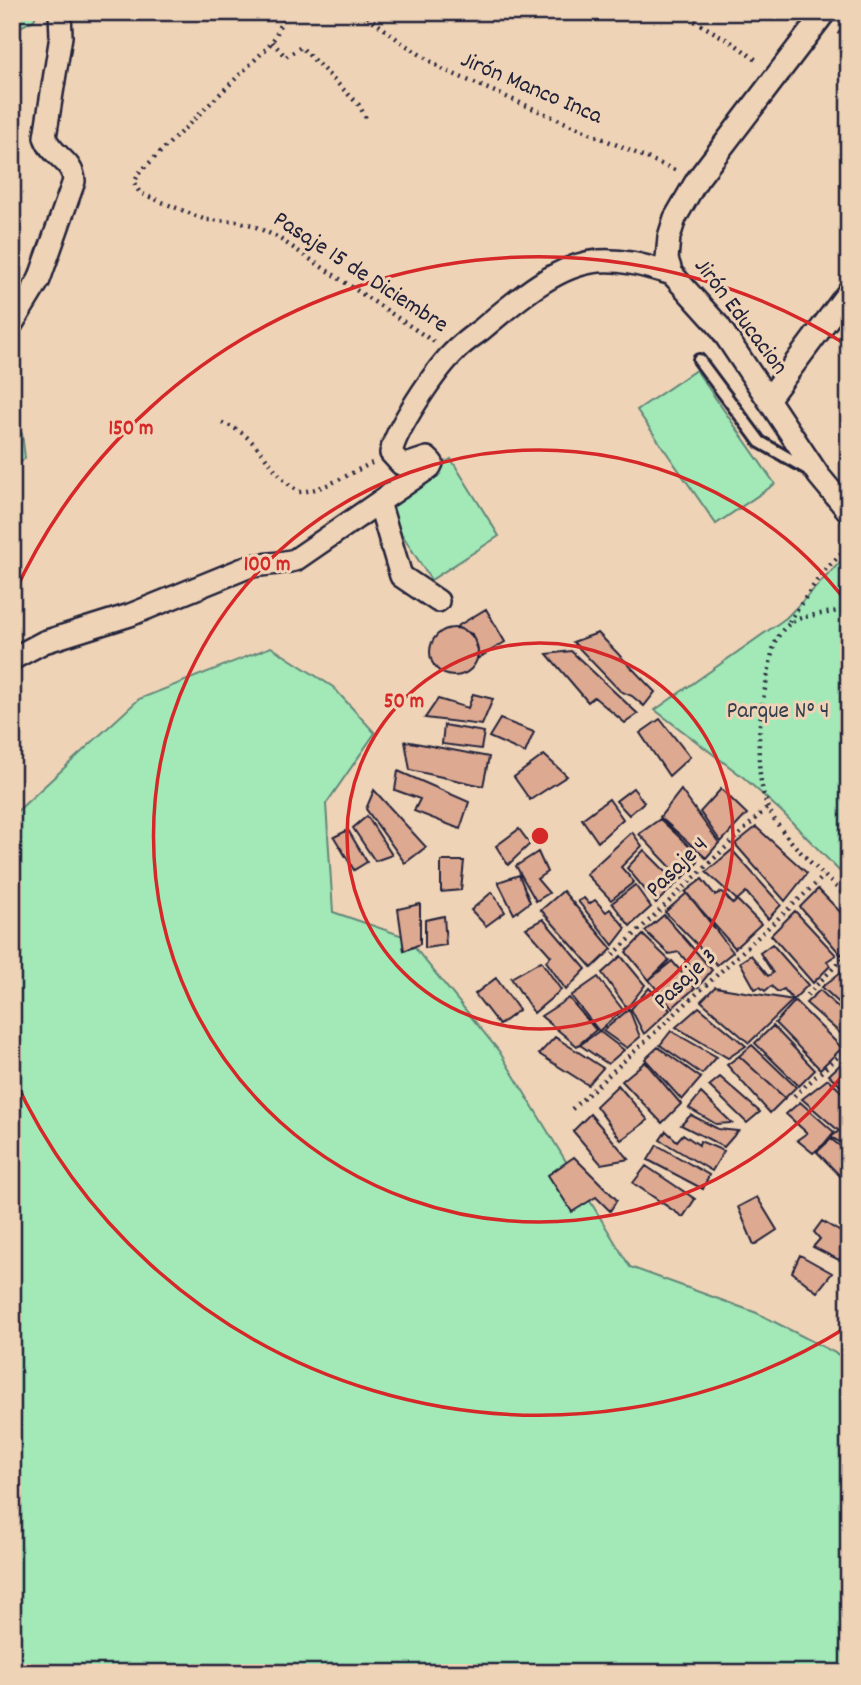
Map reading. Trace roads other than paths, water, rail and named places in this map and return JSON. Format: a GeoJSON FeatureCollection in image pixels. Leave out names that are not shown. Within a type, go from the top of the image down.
{"type":"FeatureCollection","features":[{"type":"Feature","properties":{"kind":"street"},"geometry":{"type":"LineString","coordinates":[[12,324],[39,280],[74,181],[74,172],[69,164],[48,146],[45,137],[61,36],[60,12]]}},
{"type":"Feature","properties":{"kind":"street","name":"Jirón Educacion"},"geometry":{"type":"LineString","coordinates":[[825,12],[697,180],[675,218],[669,237],[667,259],[672,274],[719,326],[819,476],[849,512]]}},
{"type":"Feature","properties":{"kind":"street"},"geometry":{"type":"LineString","coordinates":[[12,659],[44,642],[130,615],[247,568],[295,560],[430,467],[432,463],[427,458],[401,464],[391,453],[393,442],[428,386],[452,354],[521,296],[565,270],[598,261],[634,263],[672,274]]}},
{"type":"Feature","properties":{"kind":"street"},"geometry":{"type":"LineString","coordinates":[[769,398],[849,291]]}},
{"type":"Feature","properties":{"kind":"street"},"geometry":{"type":"LineString","coordinates":[[379,502],[401,576],[438,601]]}},
{"type":"Feature","properties":{"kind":"lane"},"geometry":{"type":"LineString","coordinates":[[699,360],[760,442],[819,476]]}},
{"type":"Feature","properties":{"kind":"park label","name":"Parque N° 4"},"geometry":{"type":"Point","coordinates":[778,712]}}]}
